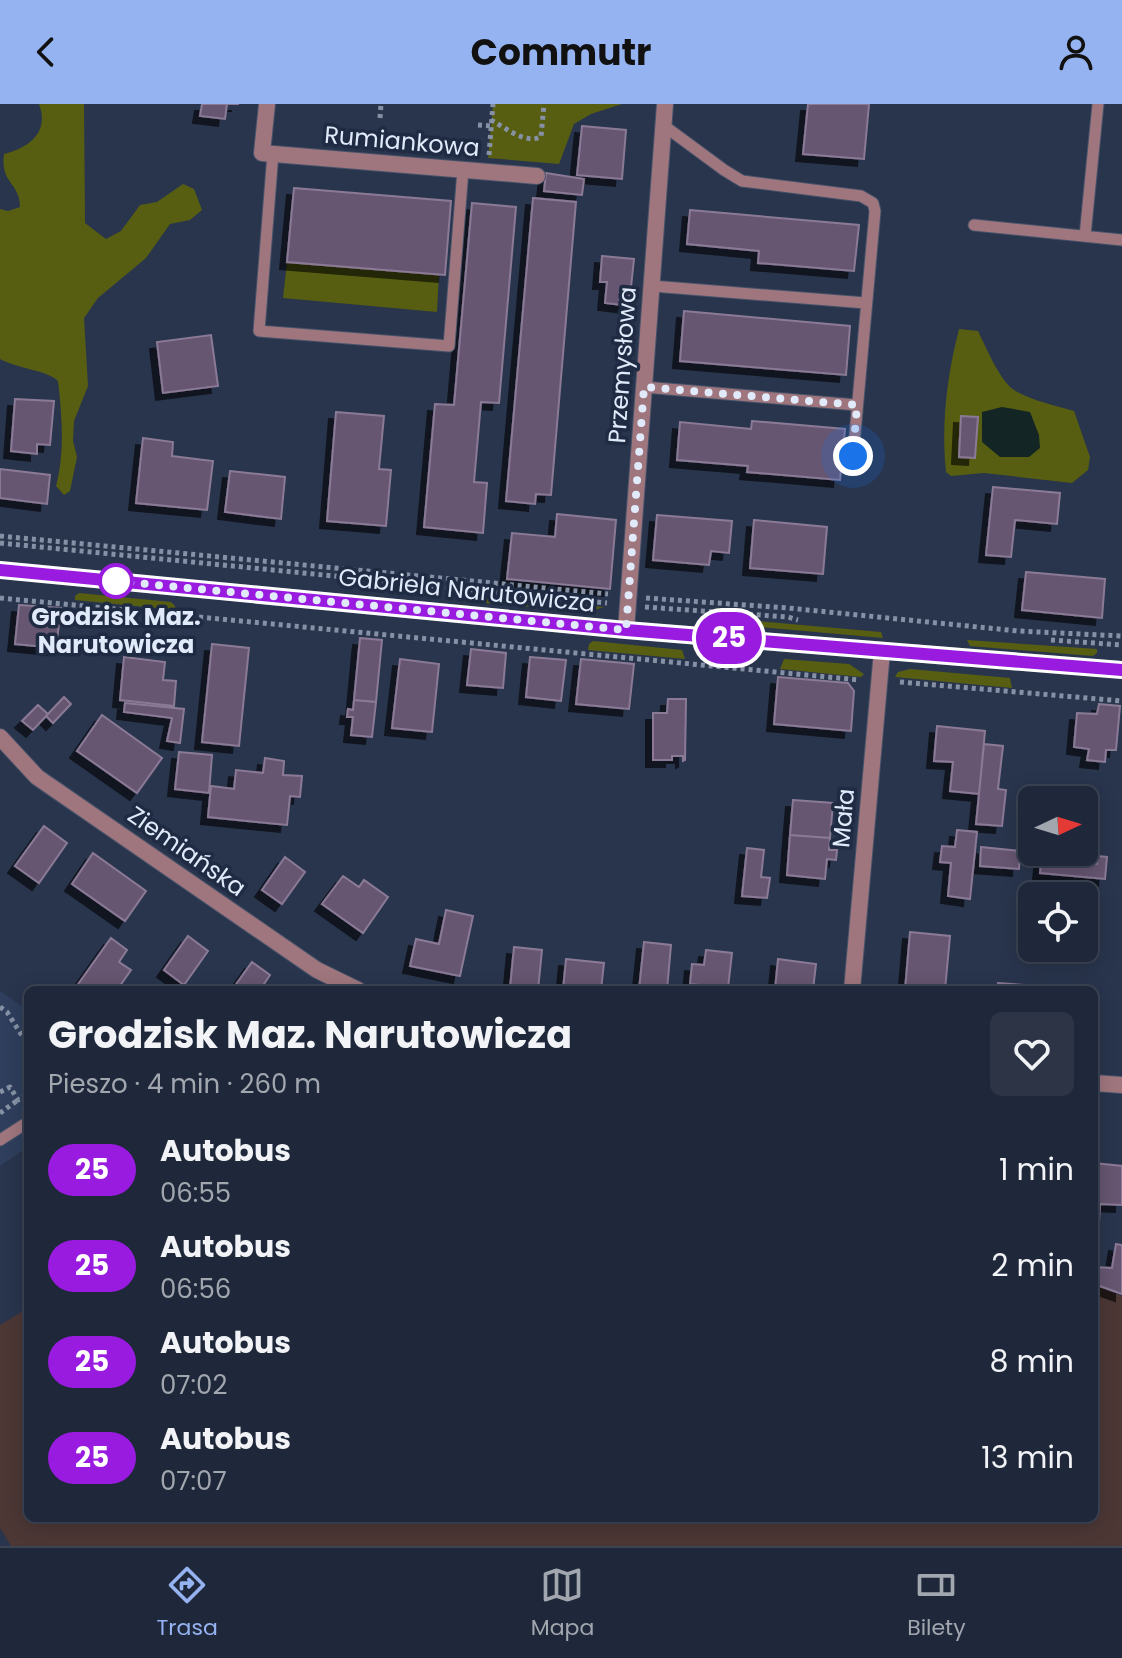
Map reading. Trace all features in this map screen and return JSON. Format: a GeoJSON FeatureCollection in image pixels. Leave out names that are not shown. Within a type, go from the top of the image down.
{"type":"FeatureCollection","features":[{"type":"Feature","properties":{"kind":"street"},"geometry":{"type":"LineString","coordinates":[[267,104],[268,153]]}},
{"type":"Feature","properties":{"kind":"street","name":"Przemysłowa"},"geometry":{"type":"LineString","coordinates":[[626,630],[665,104]]}},
{"type":"Feature","properties":{"kind":"street","name":"Rumiankowa"},"geometry":{"type":"LineString","coordinates":[[268,153],[537,176]]}},
{"type":"Feature","properties":{"kind":"street","name":"Gabriela Narutowicza"},"geometry":{"type":"LineString","coordinates":[[0,570],[626,630],[1122,670]]}},
{"type":"Feature","properties":{"kind":"street","name":"Mała"},"geometry":{"type":"LineString","coordinates":[[852,986],[882,651]]}},
{"type":"Feature","properties":{"kind":"street","name":"Ziemiańska"},"geometry":{"type":"LineString","coordinates":[[0,737],[37,777],[317,970],[350,986]]}},
{"type":"Feature","properties":{"kind":"street"},"geometry":{"type":"LineString","coordinates":[[1098,1083],[1122,1085]]}},
{"type":"Feature","properties":{"kind":"lane"},"geometry":{"type":"LineString","coordinates":[[1085,236],[1098,104]]}},
{"type":"Feature","properties":{"kind":"lane"},"geometry":{"type":"LineString","coordinates":[[663,125],[742,181],[861,196],[873,203],[875,211],[853,456]]}},
{"type":"Feature","properties":{"kind":"lane"},"geometry":{"type":"LineString","coordinates":[[268,153],[259,331],[449,346],[463,170]]}},
{"type":"Feature","properties":{"kind":"lane"},"geometry":{"type":"LineString","coordinates":[[974,225],[1122,240]]}},
{"type":"Feature","properties":{"kind":"lane"},"geometry":{"type":"LineString","coordinates":[[652,286],[866,303]]}},
{"type":"Feature","properties":{"kind":"lane"},"geometry":{"type":"LineString","coordinates":[[644,387],[857,405]]}},
{"type":"Feature","properties":{"kind":"lane"},"geometry":{"type":"LineString","coordinates":[[0,1140],[24,1125]]}},
{"type":"Feature","properties":{"kind":"path"},"geometry":{"type":"LineString","coordinates":[[380,118],[381,104]]}},
{"type":"Feature","properties":{"kind":"path"},"geometry":{"type":"LineString","coordinates":[[487,172],[493,104]]}},
{"type":"Feature","properties":{"kind":"path"},"geometry":{"type":"LineString","coordinates":[[478,125],[491,123],[527,139],[538,139],[541,137],[544,104]]}},
{"type":"Feature","properties":{"kind":"path"},"geometry":{"type":"LineString","coordinates":[[0,536],[808,621]]}},
{"type":"Feature","properties":{"kind":"path"},"geometry":{"type":"LineString","coordinates":[[0,543],[628,600],[788,608],[1018,631],[1122,636]]}},
{"type":"Feature","properties":{"kind":"path"},"geometry":{"type":"LineString","coordinates":[[0,598],[862,680],[864,683]]}},
{"type":"Feature","properties":{"kind":"path"},"geometry":{"type":"LineString","coordinates":[[1008,638],[1122,645]]}},
{"type":"Feature","properties":{"kind":"path"},"geometry":{"type":"LineString","coordinates":[[893,684],[1122,701]]}},
{"type":"Feature","properties":{"kind":"path"},"geometry":{"type":"LineString","coordinates":[[0,1007],[7,1012],[24,1039]]}},
{"type":"Feature","properties":{"kind":"path"},"geometry":{"type":"LineString","coordinates":[[0,1092],[10,1087],[18,1100]]}},
{"type":"Feature","properties":{"kind":"path"},"geometry":{"type":"LineString","coordinates":[[0,1113],[24,1096]]}},
{"type":"Feature","properties":{"kind":"shaded area"},"geometry":{"type":"Polygon","coordinates":[[[1002,407],[1030,412],[1039,435],[1040,448],[1029,457],[1000,457],[982,442],[982,412],[1002,407]]]}},
{"type":"Feature","properties":{"kind":"shaded area"},"geometry":{"type":"Polygon","coordinates":[[[0,991],[24,1007],[24,1150],[0,1166],[0,991]]]}},
{"type":"Feature","properties":{"kind":"shaded area"},"geometry":{"type":"Polygon","coordinates":[[[1098,1287],[1122,1296],[1122,1546],[11,1546],[0,1528],[0,1325],[24,1310],[24,1522],[1098,1522],[1098,1287]]]}},
{"type":"Feature","properties":{"kind":"green space"},"geometry":{"type":"Polygon","coordinates":[[[39,104],[84,104],[85,223],[106,239],[121,231],[140,205],[157,202],[183,184],[194,189],[202,210],[190,220],[170,224],[146,258],[98,298],[84,318],[88,386],[74,421],[73,441],[77,457],[70,491],[64,495],[56,486],[62,447],[58,381],[47,374],[0,359],[0,209],[8,211],[20,207],[17,192],[5,171],[4,154],[21,148],[35,138],[42,123],[39,104]]]}},
{"type":"Feature","properties":{"kind":"green space"},"geometry":{"type":"Polygon","coordinates":[[[493,104],[622,104],[591,114],[574,124],[559,164],[488,158],[493,104]]]}},
{"type":"Feature","properties":{"kind":"green space"},"geometry":{"type":"Polygon","coordinates":[[[287,262],[439,274],[437,312],[283,298],[287,262]]]}},
{"type":"Feature","properties":{"kind":"green space"},"geometry":{"type":"Polygon","coordinates":[[[959,329],[978,331],[999,372],[1014,390],[1074,411],[1090,457],[1088,470],[1072,483],[984,473],[951,476],[946,472],[946,400],[959,329]]]}},
{"type":"Feature","properties":{"kind":"green space"},"geometry":{"type":"Polygon","coordinates":[[[79,593],[171,602],[176,610],[75,600],[79,593]]]}},
{"type":"Feature","properties":{"kind":"green space"},"geometry":{"type":"Polygon","coordinates":[[[473,595],[604,607],[588,612],[474,602],[473,595]]]}},
{"type":"Feature","properties":{"kind":"green space"},"geometry":{"type":"Polygon","coordinates":[[[746,620],[881,632],[883,638],[748,626],[746,620]]]}},
{"type":"Feature","properties":{"kind":"green space"},"geometry":{"type":"Polygon","coordinates":[[[967,640],[1097,649],[1097,653],[1093,656],[970,646],[967,640]]]}},
{"type":"Feature","properties":{"kind":"green space"},"geometry":{"type":"Polygon","coordinates":[[[593,641],[682,650],[685,659],[588,650],[593,641]]]}},
{"type":"Feature","properties":{"kind":"green space"},"geometry":{"type":"Polygon","coordinates":[[[784,659],[849,664],[864,674],[861,677],[780,669],[784,659]]]}},
{"type":"Feature","properties":{"kind":"green space"},"geometry":{"type":"Polygon","coordinates":[[[910,669],[1010,678],[1012,688],[895,677],[898,672],[910,669]]]}},
{"type":"Feature","properties":{"kind":"building"},"geometry":{"type":"Polygon","coordinates":[[[202,104],[227,104],[225,119],[200,116],[202,104]]]}},
{"type":"Feature","properties":{"kind":"building"},"geometry":{"type":"Polygon","coordinates":[[[808,104],[869,104],[864,159],[803,154],[808,104]]]}},
{"type":"Feature","properties":{"kind":"building"},"geometry":{"type":"Polygon","coordinates":[[[582,126],[626,130],[622,179],[577,175],[582,126]]]}},
{"type":"Feature","properties":{"kind":"building"},"geometry":{"type":"Polygon","coordinates":[[[546,173],[584,179],[582,195],[544,191],[546,173]]]}},
{"type":"Feature","properties":{"kind":"building"},"geometry":{"type":"Polygon","coordinates":[[[294,188],[451,201],[445,275],[287,262],[294,188]]]}},
{"type":"Feature","properties":{"kind":"building"},"geometry":{"type":"Polygon","coordinates":[[[533,198],[576,202],[551,495],[536,494],[535,504],[506,501],[533,198]]]}},
{"type":"Feature","properties":{"kind":"building"},"geometry":{"type":"Polygon","coordinates":[[[472,203],[516,207],[499,403],[481,402],[474,482],[487,483],[483,533],[424,527],[435,404],[454,405],[472,203]]]}},
{"type":"Feature","properties":{"kind":"building"},"geometry":{"type":"Polygon","coordinates":[[[690,210],[859,225],[854,271],[758,263],[759,251],[687,244],[690,210]]]}},
{"type":"Feature","properties":{"kind":"building"},"geometry":{"type":"Polygon","coordinates":[[[602,256],[634,259],[629,306],[605,303],[607,282],[600,282],[602,256]]]}},
{"type":"Feature","properties":{"kind":"building"},"geometry":{"type":"Polygon","coordinates":[[[684,311],[850,326],[846,375],[680,361],[684,311]]]}},
{"type":"Feature","properties":{"kind":"building"},"geometry":{"type":"Polygon","coordinates":[[[211,335],[218,386],[163,393],[157,342],[211,335]]]}},
{"type":"Feature","properties":{"kind":"building"},"geometry":{"type":"Polygon","coordinates":[[[15,399],[54,401],[50,445],[37,444],[37,454],[11,451],[15,399]]]}},
{"type":"Feature","properties":{"kind":"building"},"geometry":{"type":"Polygon","coordinates":[[[336,412],[384,416],[379,469],[391,470],[386,526],[327,521],[336,412]]]}},
{"type":"Feature","properties":{"kind":"building"},"geometry":{"type":"Polygon","coordinates":[[[961,416],[978,417],[975,458],[959,457],[961,416]]]}},
{"type":"Feature","properties":{"kind":"building"},"geometry":{"type":"Polygon","coordinates":[[[752,421],[845,429],[840,480],[747,472],[748,466],[677,460],[680,422],[751,429],[752,421]]]}},
{"type":"Feature","properties":{"kind":"building"},"geometry":{"type":"Polygon","coordinates":[[[143,438],[173,442],[172,456],[213,461],[207,510],[136,503],[143,438]]]}},
{"type":"Feature","properties":{"kind":"building"},"geometry":{"type":"Polygon","coordinates":[[[0,469],[50,475],[47,504],[0,498],[0,469]]]}},
{"type":"Feature","properties":{"kind":"building"},"geometry":{"type":"Polygon","coordinates":[[[230,471],[285,477],[281,519],[225,512],[230,471]]]}},
{"type":"Feature","properties":{"kind":"building"},"geometry":{"type":"Polygon","coordinates":[[[993,487],[1060,493],[1057,524],[1015,520],[1011,557],[986,555],[993,487]]]}},
{"type":"Feature","properties":{"kind":"building"},"geometry":{"type":"Polygon","coordinates":[[[557,514],[616,520],[610,589],[507,579],[512,533],[555,537],[557,514]]]}},
{"type":"Feature","properties":{"kind":"building"},"geometry":{"type":"Polygon","coordinates":[[[657,515],[732,521],[729,553],[711,551],[709,565],[653,560],[657,515]]]}},
{"type":"Feature","properties":{"kind":"building"},"geometry":{"type":"Polygon","coordinates":[[[754,520],[827,527],[823,574],[750,568],[754,520]]]}},
{"type":"Feature","properties":{"kind":"building"},"geometry":{"type":"Polygon","coordinates":[[[1026,572],[1105,579],[1102,618],[1022,610],[1026,572]]]}},
{"type":"Feature","properties":{"kind":"building"},"geometry":{"type":"Polygon","coordinates":[[[19,605],[61,608],[56,648],[15,644],[19,605]]]}},
{"type":"Feature","properties":{"kind":"building"},"geometry":{"type":"Polygon","coordinates":[[[360,638],[382,640],[376,702],[354,700],[360,638]]]}},
{"type":"Feature","properties":{"kind":"building"},"geometry":{"type":"Polygon","coordinates":[[[212,644],[249,648],[239,746],[202,742],[212,644]]]}},
{"type":"Feature","properties":{"kind":"building"},"geometry":{"type":"Polygon","coordinates":[[[471,649],[506,653],[503,688],[467,685],[471,649]]]}},
{"type":"Feature","properties":{"kind":"building"},"geometry":{"type":"Polygon","coordinates":[[[124,657],[165,662],[163,680],[176,681],[174,706],[120,700],[124,657]]]}},
{"type":"Feature","properties":{"kind":"building"},"geometry":{"type":"Polygon","coordinates":[[[530,657],[566,660],[561,701],[526,697],[530,657]]]}},
{"type":"Feature","properties":{"kind":"building"},"geometry":{"type":"Polygon","coordinates":[[[400,659],[439,664],[432,732],[392,728],[400,659]]]}},
{"type":"Feature","properties":{"kind":"building"},"geometry":{"type":"Polygon","coordinates":[[[581,659],[634,664],[629,709],[576,704],[581,659]]]}},
{"type":"Feature","properties":{"kind":"building"},"geometry":{"type":"Polygon","coordinates":[[[778,677],[848,683],[854,691],[851,731],[774,724],[778,677]]]}},
{"type":"Feature","properties":{"kind":"building"},"geometry":{"type":"Polygon","coordinates":[[[64,697],[71,704],[53,723],[46,716],[64,697]]]}},
{"type":"Feature","properties":{"kind":"building"},"geometry":{"type":"Polygon","coordinates":[[[668,699],[686,699],[683,761],[683,756],[672,756],[672,760],[653,760],[653,713],[667,713],[668,699]]]}},
{"type":"Feature","properties":{"kind":"building"},"geometry":{"type":"Polygon","coordinates":[[[354,700],[376,702],[372,737],[351,735],[353,717],[347,717],[348,709],[353,710],[354,700]]]}},
{"type":"Feature","properties":{"kind":"building"},"geometry":{"type":"Polygon","coordinates":[[[125,703],[184,709],[180,743],[167,741],[172,718],[124,712],[125,703]]]}},
{"type":"Feature","properties":{"kind":"building"},"geometry":{"type":"Polygon","coordinates":[[[1099,704],[1120,706],[1116,750],[1106,750],[1105,762],[1087,760],[1089,749],[1074,747],[1077,713],[1097,714],[1099,704]]]}},
{"type":"Feature","properties":{"kind":"building"},"geometry":{"type":"Polygon","coordinates":[[[38,705],[48,714],[33,730],[22,721],[38,705]]]}},
{"type":"Feature","properties":{"kind":"building"},"geometry":{"type":"Polygon","coordinates":[[[102,715],[162,758],[137,793],[77,751],[102,715]]]}},
{"type":"Feature","properties":{"kind":"building"},"geometry":{"type":"Polygon","coordinates":[[[937,726],[985,731],[979,794],[950,791],[953,762],[934,761],[937,726]]]}},
{"type":"Feature","properties":{"kind":"building"},"geometry":{"type":"Polygon","coordinates":[[[984,744],[1003,746],[998,789],[1006,790],[1002,826],[976,824],[984,744]]]}},
{"type":"Feature","properties":{"kind":"building"},"geometry":{"type":"Polygon","coordinates":[[[179,752],[212,755],[209,793],[175,789],[179,752]]]}},
{"type":"Feature","properties":{"kind":"building"},"geometry":{"type":"Polygon","coordinates":[[[265,758],[284,761],[283,775],[302,776],[300,797],[290,796],[287,825],[208,817],[211,786],[234,789],[236,770],[263,773],[265,758]]]}},
{"type":"Feature","properties":{"kind":"building"},"geometry":{"type":"Polygon","coordinates":[[[793,800],[833,803],[830,838],[790,835],[793,800]]]}},
{"type":"Feature","properties":{"kind":"building"},"geometry":{"type":"Polygon","coordinates":[[[44,826],[67,843],[39,883],[15,866],[44,826]]]}},
{"type":"Feature","properties":{"kind":"building"},"geometry":{"type":"Polygon","coordinates":[[[957,830],[977,832],[970,899],[948,896],[951,863],[940,862],[942,846],[955,847],[957,830]]]}},
{"type":"Feature","properties":{"kind":"building"},"geometry":{"type":"Polygon","coordinates":[[[790,835],[830,838],[829,850],[837,850],[836,860],[827,859],[825,879],[787,875],[790,835]]]}},
{"type":"Feature","properties":{"kind":"building"},"geometry":{"type":"Polygon","coordinates":[[[981,847],[1018,851],[1019,869],[980,866],[981,847]]]}},
{"type":"Feature","properties":{"kind":"building"},"geometry":{"type":"Polygon","coordinates":[[[747,848],[764,850],[761,877],[770,878],[767,898],[742,896],[747,848]]]}},
{"type":"Feature","properties":{"kind":"building"},"geometry":{"type":"Polygon","coordinates":[[[93,853],[146,891],[125,921],[72,884],[93,853]]]}},
{"type":"Feature","properties":{"kind":"building"},"geometry":{"type":"Polygon","coordinates":[[[1098,856],[1107,857],[1105,879],[1040,873],[1041,866],[1098,866],[1098,856]]]}},
{"type":"Feature","properties":{"kind":"building"},"geometry":{"type":"Polygon","coordinates":[[[285,857],[305,872],[282,904],[262,890],[285,857]]]}},
{"type":"Feature","properties":{"kind":"building"},"geometry":{"type":"Polygon","coordinates":[[[343,876],[359,887],[364,880],[388,897],[363,933],[322,904],[343,876]]]}},
{"type":"Feature","properties":{"kind":"building"},"geometry":{"type":"Polygon","coordinates":[[[446,910],[473,916],[460,976],[410,966],[416,939],[439,944],[446,910]]]}},
{"type":"Feature","properties":{"kind":"building"},"geometry":{"type":"Polygon","coordinates":[[[910,932],[950,936],[945,986],[905,986],[910,932]]]}},
{"type":"Feature","properties":{"kind":"building"},"geometry":{"type":"Polygon","coordinates":[[[188,936],[208,951],[184,985],[164,970],[188,936]]]}},
{"type":"Feature","properties":{"kind":"building"},"geometry":{"type":"Polygon","coordinates":[[[111,938],[127,950],[119,962],[131,970],[120,986],[77,986],[111,938]]]}},
{"type":"Feature","properties":{"kind":"building"},"geometry":{"type":"Polygon","coordinates":[[[644,942],[671,945],[667,986],[639,986],[644,942]]]}},
{"type":"Feature","properties":{"kind":"building"},"geometry":{"type":"Polygon","coordinates":[[[514,947],[542,950],[538,986],[510,986],[514,947]]]}},
{"type":"Feature","properties":{"kind":"building"},"geometry":{"type":"Polygon","coordinates":[[[706,950],[732,953],[728,986],[690,984],[692,964],[704,965],[706,950]]]}},
{"type":"Feature","properties":{"kind":"building"},"geometry":{"type":"Polygon","coordinates":[[[566,959],[604,963],[601,986],[563,986],[566,959]]]}},
{"type":"Feature","properties":{"kind":"building"},"geometry":{"type":"Polygon","coordinates":[[[778,959],[816,964],[813,986],[775,986],[778,959]]]}},
{"type":"Feature","properties":{"kind":"building"},"geometry":{"type":"Polygon","coordinates":[[[252,962],[270,975],[263,986],[235,986],[252,962]]]}},
{"type":"Feature","properties":{"kind":"building"},"geometry":{"type":"Polygon","coordinates":[[[998,983],[1024,985],[1024,986],[998,986],[998,983]]]}},
{"type":"Feature","properties":{"kind":"building"},"geometry":{"type":"Polygon","coordinates":[[[1098,1163],[1122,1166],[1122,1205],[1100,1204],[1099,1223],[1098,1163]]]}},
{"type":"Feature","properties":{"kind":"building"},"geometry":{"type":"Polygon","coordinates":[[[1116,1244],[1122,1245],[1122,1294],[1098,1285],[1098,1267],[1112,1268],[1116,1244]]]}},
{"type":"Feature","properties":{"kind":"bus line","name":"25"},"geometry":{"type":"LineString","coordinates":[[0,570],[626,630],[1122,670]]}},
{"type":"Feature","properties":{"kind":"place","name":"Grodzisk Maz. Narutowicza"},"geometry":{"type":"Point","coordinates":[116,581]}},
{"type":"Feature","properties":{"kind":"route"},"geometry":{"type":"LineString","coordinates":[[116,581],[626,630],[644,387],[857,405],[853,456]]}}]}
